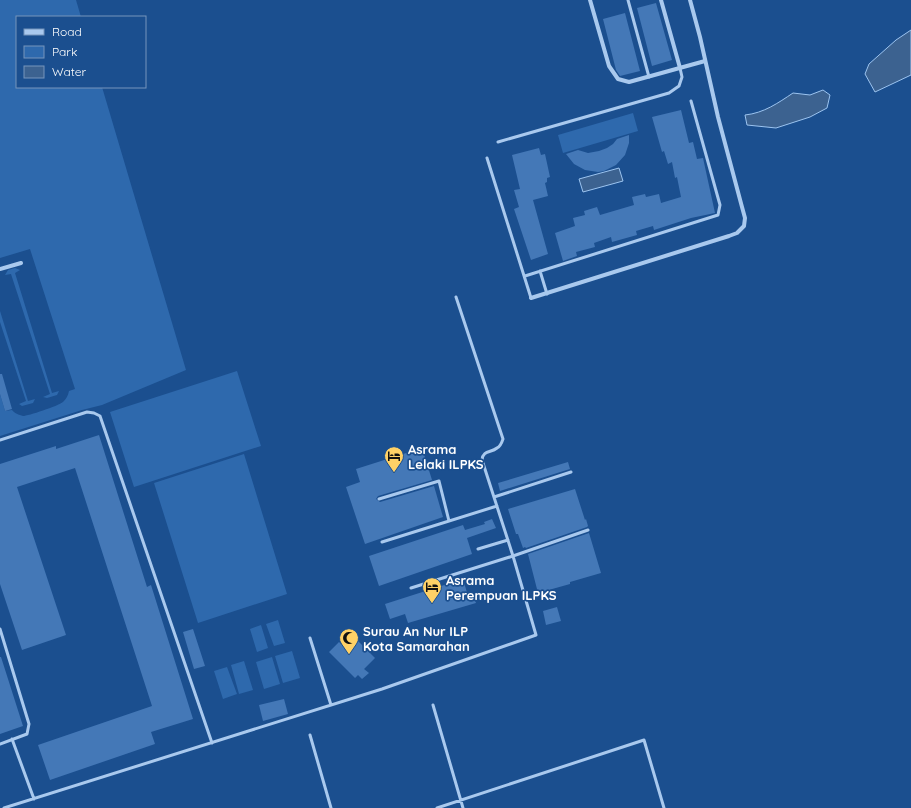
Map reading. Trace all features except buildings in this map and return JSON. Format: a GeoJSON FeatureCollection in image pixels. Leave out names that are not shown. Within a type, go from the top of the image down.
{"type":"FeatureCollection","features":[{"type":"Feature","properties":{"kind":"street"},"geometry":{"type":"LineString","coordinates":[[590,0],[609,66],[618,79],[629,82],[650,78],[705,61]]}},
{"type":"Feature","properties":{"kind":"street"},"geometry":{"type":"LineString","coordinates":[[660,0],[680,68]]}},
{"type":"Feature","properties":{"kind":"street"},"geometry":{"type":"LineString","coordinates":[[531,298],[737,233],[744,226],[745,218],[718,117],[690,0]]}},
{"type":"Feature","properties":{"kind":"street"},"geometry":{"type":"LineString","coordinates":[[0,269],[20,263]]}},
{"type":"Feature","properties":{"kind":"lane"},"geometry":{"type":"LineString","coordinates":[[628,0],[650,78]]}},
{"type":"Feature","properties":{"kind":"lane"},"geometry":{"type":"LineString","coordinates":[[498,142],[669,93],[680,86],[682,77],[680,68]]}},
{"type":"Feature","properties":{"kind":"lane"},"geometry":{"type":"LineString","coordinates":[[525,276],[718,215],[720,205],[691,101]]}},
{"type":"Feature","properties":{"kind":"lane"},"geometry":{"type":"LineString","coordinates":[[487,158],[531,298]]}},
{"type":"Feature","properties":{"kind":"lane"},"geometry":{"type":"LineString","coordinates":[[540,272],[547,294]]}},
{"type":"Feature","properties":{"kind":"lane"},"geometry":{"type":"LineString","coordinates":[[4,808],[331,705],[536,635],[513,556],[482,460],[482,456],[486,452],[498,448],[503,439],[456,297]]}},
{"type":"Feature","properties":{"kind":"lane"},"geometry":{"type":"LineString","coordinates":[[0,440],[87,412],[100,416],[212,743]]}},
{"type":"Feature","properties":{"kind":"lane"},"geometry":{"type":"LineString","coordinates":[[494,497],[571,472]]}},
{"type":"Feature","properties":{"kind":"lane"},"geometry":{"type":"LineString","coordinates":[[379,499],[439,481],[450,521]]}},
{"type":"Feature","properties":{"kind":"lane"},"geometry":{"type":"LineString","coordinates":[[382,542],[497,506]]}},
{"type":"Feature","properties":{"kind":"lane"},"geometry":{"type":"LineString","coordinates":[[411,588],[513,556],[588,530]]}},
{"type":"Feature","properties":{"kind":"lane"},"geometry":{"type":"LineString","coordinates":[[478,549],[508,540]]}},
{"type":"Feature","properties":{"kind":"lane"},"geometry":{"type":"LineString","coordinates":[[0,629],[29,724],[27,734],[0,744]]}},
{"type":"Feature","properties":{"kind":"lane"},"geometry":{"type":"LineString","coordinates":[[310,638],[331,705]]}},
{"type":"Feature","properties":{"kind":"lane"},"geometry":{"type":"LineString","coordinates":[[433,705],[462,808]]}},
{"type":"Feature","properties":{"kind":"lane"},"geometry":{"type":"LineString","coordinates":[[310,735],[331,808]]}},
{"type":"Feature","properties":{"kind":"lane"},"geometry":{"type":"LineString","coordinates":[[12,739],[34,799]]}},
{"type":"Feature","properties":{"kind":"lane"},"geometry":{"type":"LineString","coordinates":[[437,808],[644,740],[664,808]]}},
{"type":"Feature","properties":{"kind":"green space"},"geometry":{"type":"Polygon","coordinates":[[[0,0],[76,0],[81,16],[16,16],[16,88],[102,88],[186,370],[102,405],[0,436],[0,394],[5,411],[12,410],[23,416],[60,404],[66,399],[69,391],[75,389],[30,249],[0,258],[0,0]]]}},
{"type":"Feature","properties":{"kind":"green space"},"geometry":{"type":"Polygon","coordinates":[[[633,113],[638,131],[563,153],[558,135],[633,113]]]}},
{"type":"Feature","properties":{"kind":"green space"},"geometry":{"type":"Polygon","coordinates":[[[15,268],[20,270],[15,273],[52,393],[59,391],[57,395],[47,398],[43,397],[50,394],[11,274],[5,275],[8,270],[15,268]]]}},
{"type":"Feature","properties":{"kind":"green space"},"geometry":{"type":"Polygon","coordinates":[[[0,311],[28,401],[35,399],[33,403],[22,406],[19,404],[26,401],[0,322],[0,311]]]}},
{"type":"Feature","properties":{"kind":"green space"},"geometry":{"type":"Polygon","coordinates":[[[237,371],[261,446],[134,487],[110,412],[237,371]]]}},
{"type":"Feature","properties":{"kind":"green space"},"geometry":{"type":"Polygon","coordinates":[[[244,454],[287,594],[198,623],[154,483],[244,454]]]}},
{"type":"Feature","properties":{"kind":"green space"},"geometry":{"type":"Polygon","coordinates":[[[278,620],[285,643],[274,646],[266,624],[278,620]]]}},
{"type":"Feature","properties":{"kind":"green space"},"geometry":{"type":"Polygon","coordinates":[[[261,625],[268,648],[257,652],[250,629],[261,625]]]}},
{"type":"Feature","properties":{"kind":"green space"},"geometry":{"type":"Polygon","coordinates":[[[292,651],[300,678],[283,683],[275,656],[292,651]]]}},
{"type":"Feature","properties":{"kind":"green space"},"geometry":{"type":"Polygon","coordinates":[[[272,657],[280,684],[264,689],[256,662],[272,657]]]}},
{"type":"Feature","properties":{"kind":"green space"},"geometry":{"type":"Polygon","coordinates":[[[244,661],[253,690],[239,694],[231,665],[244,661]]]}},
{"type":"Feature","properties":{"kind":"green space"},"geometry":{"type":"Polygon","coordinates":[[[227,667],[237,694],[223,699],[214,671],[227,667]]]}},
{"type":"Feature","properties":{"kind":"water"},"geometry":{"type":"Polygon","coordinates":[[[911,30],[911,75],[875,92],[865,74],[869,64],[896,40],[911,30]]]}},
{"type":"Feature","properties":{"kind":"water"},"geometry":{"type":"Polygon","coordinates":[[[823,90],[830,95],[827,108],[810,117],[776,128],[747,125],[745,115],[765,110],[793,93],[810,95],[823,90]]]}},
{"type":"Feature","properties":{"kind":"water"},"geometry":{"type":"Polygon","coordinates":[[[619,168],[623,181],[583,192],[579,179],[619,168]]]}},
{"type":"Feature","properties":{"kind":"place","name":"Asrama Lelaki ILPKS"},"geometry":{"type":"Point","coordinates":[394,473]}},
{"type":"Feature","properties":{"kind":"place","name":"Asrama Perempuan ILPKS"},"geometry":{"type":"Point","coordinates":[432,604]}},
{"type":"Feature","properties":{"kind":"place","name":"Surau An Nur ILP Kota Samarahan"},"geometry":{"type":"Point","coordinates":[349,655]}}]}
